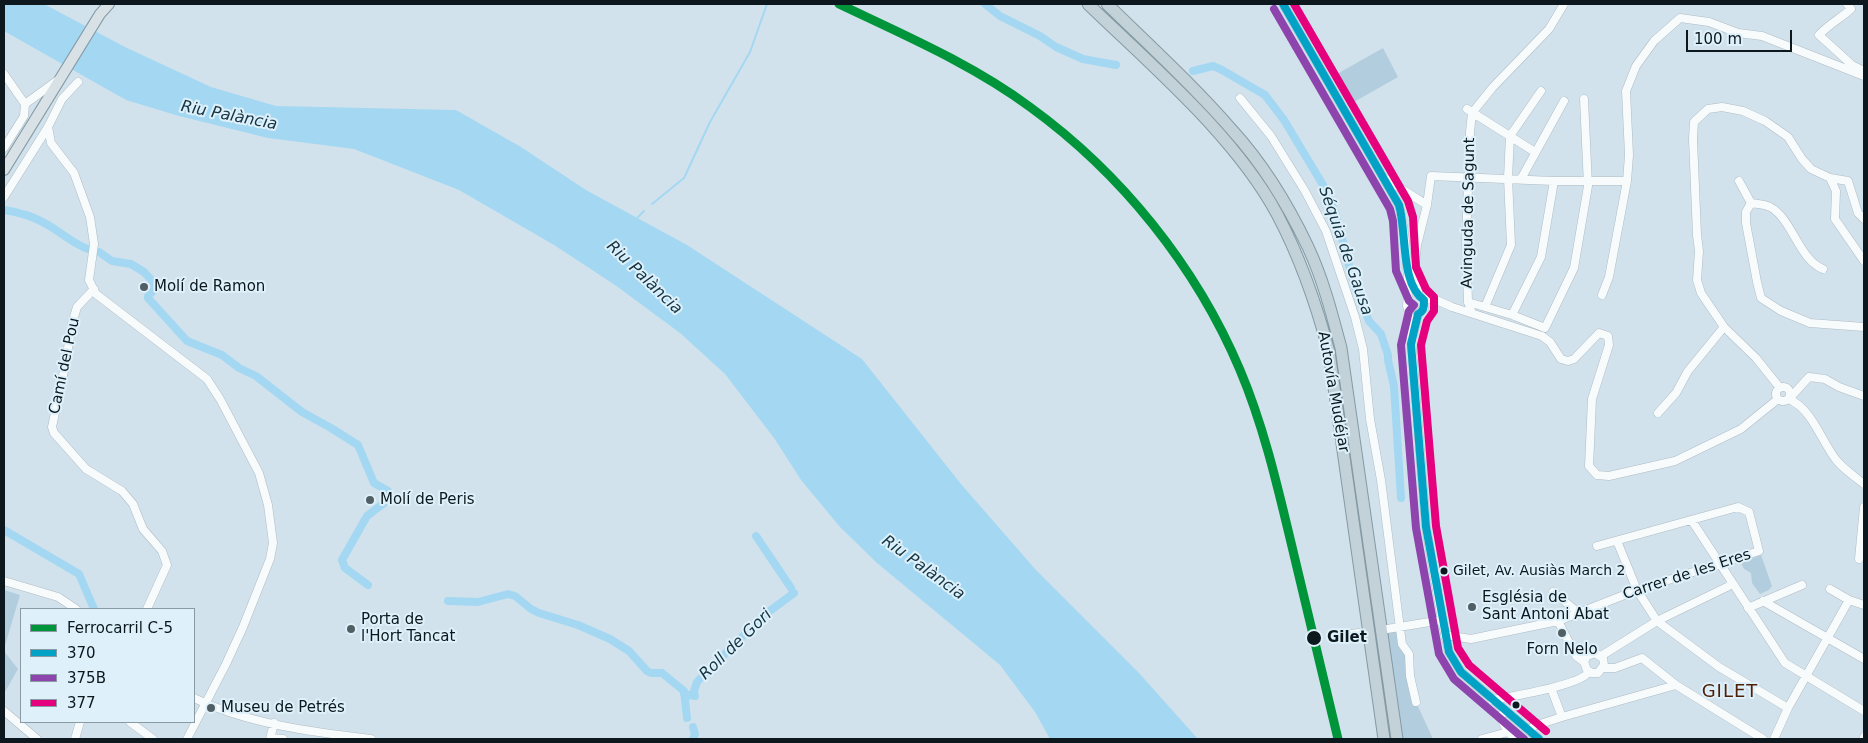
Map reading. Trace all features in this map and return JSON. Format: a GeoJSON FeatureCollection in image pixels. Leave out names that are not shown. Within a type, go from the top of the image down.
{"type":"FeatureCollection","features":[{"type":"Feature","properties":{"kind":"highway","name":"Autovía Mudéjar"},"geometry":{"type":"LineString","coordinates":[[1088,4],[1225,140],[1252,175],[1276,213],[1299,257],[1316,302],[1329,352],[1384,739]]}},
{"type":"Feature","properties":{"kind":"highway","name":"Autovía Mudéjar"},"geometry":{"type":"LineString","coordinates":[[1107,4],[1234,131],[1287,206],[1309,249],[1327,297],[1341,348],[1397,739]]}},
{"type":"Feature","properties":{"kind":"main road"},"geometry":{"type":"LineString","coordinates":[[4,170],[102,9],[109,4]]}},
{"type":"Feature","properties":{"kind":"street"},"geometry":{"type":"LineString","coordinates":[[1283,4],[1400,205],[1403,219],[1407,306],[1409,311],[1426,527],[1449,652],[1461,672],[1539,739]]}},
{"type":"Feature","properties":{"kind":"street"},"geometry":{"type":"LineString","coordinates":[[1535,152],[1470,111],[1549,29],[1564,4]]}},
{"type":"Feature","properties":{"kind":"street"},"geometry":{"type":"LineString","coordinates":[[1848,4],[1851,9],[1819,35],[1852,65],[1864,71]]}},
{"type":"Feature","properties":{"kind":"street"},"geometry":{"type":"LineString","coordinates":[[1602,294],[1609,278],[1627,181],[1629,154],[1626,90],[1636,66],[1654,41],[1680,18],[1709,22],[1738,33],[1762,36],[1864,76]]}},
{"type":"Feature","properties":{"kind":"street"},"geometry":{"type":"LineString","coordinates":[[25,104],[63,73]]}},
{"type":"Feature","properties":{"kind":"street"},"geometry":{"type":"LineString","coordinates":[[4,74],[25,104],[24,116],[4,148]]}},
{"type":"Feature","properties":{"kind":"street"},"geometry":{"type":"LineString","coordinates":[[4,197],[48,127],[62,99],[78,82]]}},
{"type":"Feature","properties":{"kind":"street"},"geometry":{"type":"LineString","coordinates":[[1485,307],[1511,245],[1508,178],[1510,136],[1541,91]]}},
{"type":"Feature","properties":{"kind":"street"},"geometry":{"type":"LineString","coordinates":[[1240,98],[1271,136],[1305,191],[1326,231],[1356,317],[1363,349],[1370,419],[1381,480],[1399,627],[1402,644],[1409,654],[1410,676],[1416,702]]}},
{"type":"Feature","properties":{"kind":"street"},"geometry":{"type":"LineString","coordinates":[[1468,302],[1512,315],[1545,328],[1574,268],[1588,181],[1584,99]]}},
{"type":"Feature","properties":{"kind":"street"},"geometry":{"type":"LineString","coordinates":[[1521,179],[1564,101]]}},
{"type":"Feature","properties":{"kind":"street"},"geometry":{"type":"LineString","coordinates":[[1789,399],[1788,390],[1780,388],[1756,358],[1724,327],[1701,293],[1697,280],[1699,251],[1693,139],[1694,122],[1708,109],[1722,107],[1743,111],[1765,121],[1788,137],[1811,169],[1830,178],[1848,181],[1858,214],[1864,220]]}},
{"type":"Feature","properties":{"kind":"street","name":"Avinguda de Sagunt"},"geometry":{"type":"LineString","coordinates":[[1470,111],[1466,242],[1468,302],[1472,313]]}},
{"type":"Feature","properties":{"kind":"street"},"geometry":{"type":"LineString","coordinates":[[48,127],[52,143],[74,174],[90,217],[94,244],[90,280],[96,294],[207,379],[220,398],[259,473],[268,505],[273,544],[270,559],[243,627],[187,739]]}},
{"type":"Feature","properties":{"kind":"street"},"geometry":{"type":"LineString","coordinates":[[1411,344],[1420,303],[1414,273],[1417,245],[1427,204],[1431,176],[1468,176],[1554,181],[1627,181]]}},
{"type":"Feature","properties":{"kind":"street"},"geometry":{"type":"LineString","coordinates":[[1830,178],[1836,191],[1835,219],[1864,262]]}},
{"type":"Feature","properties":{"kind":"street"},"geometry":{"type":"LineString","coordinates":[[1384,179],[1427,204]]}},
{"type":"Feature","properties":{"kind":"street"},"geometry":{"type":"LineString","coordinates":[[1512,315],[1541,257],[1554,181]]}},
{"type":"Feature","properties":{"kind":"street"},"geometry":{"type":"LineString","coordinates":[[1739,181],[1751,203]]}},
{"type":"Feature","properties":{"kind":"street"},"geometry":{"type":"LineString","coordinates":[[1751,203],[1768,206],[1779,212],[1802,249],[1822,269]]}},
{"type":"Feature","properties":{"kind":"street"},"geometry":{"type":"LineString","coordinates":[[1751,203],[1746,212],[1746,223],[1756,282],[1761,298],[1781,311],[1810,323],[1864,327]]}},
{"type":"Feature","properties":{"kind":"street"},"geometry":{"type":"LineString","coordinates":[[1406,269],[1420,303]]}},
{"type":"Feature","properties":{"kind":"street","name":"Camí del Pou"},"geometry":{"type":"LineString","coordinates":[[94,289],[78,308],[72,324],[52,426],[54,433],[86,469],[122,491],[133,504],[143,528],[162,552],[167,565],[147,608]]}},
{"type":"Feature","properties":{"kind":"street"},"geometry":{"type":"LineString","coordinates":[[1407,301],[1412,296],[1420,303],[1452,307],[1542,336],[1550,342],[1561,359],[1568,361],[1574,359],[1599,333],[1608,336],[1609,345],[1592,399],[1589,466],[1597,475],[1608,476],[1675,461],[1741,429],[1778,400]]}},
{"type":"Feature","properties":{"kind":"street"},"geometry":{"type":"LineString","coordinates":[[1409,311],[1420,303]]}},
{"type":"Feature","properties":{"kind":"street"},"geometry":{"type":"LineString","coordinates":[[1658,413],[1676,393],[1688,371],[1724,327]]}},
{"type":"Feature","properties":{"kind":"street"},"geometry":{"type":"LineString","coordinates":[[1778,400],[1783,402],[1789,399],[1809,376],[1825,379],[1839,387],[1864,396]]}},
{"type":"Feature","properties":{"kind":"street"},"geometry":{"type":"LineString","coordinates":[[1778,400],[1776,394],[1780,388]]}},
{"type":"Feature","properties":{"kind":"street"},"geometry":{"type":"LineString","coordinates":[[1789,399],[1800,405],[1808,415],[1838,462],[1864,484],[1864,493]]}},
{"type":"Feature","properties":{"kind":"street","name":"Carrer de les Eres"},"geometry":{"type":"LineString","coordinates":[[1445,635],[1471,639],[1558,621],[1637,590],[1760,551],[1748,512],[1743,509],[1738,507],[1692,521]]}},
{"type":"Feature","properties":{"kind":"street"},"geometry":{"type":"LineString","coordinates":[[1859,559],[1864,507]]}},
{"type":"Feature","properties":{"kind":"street"},"geometry":{"type":"LineString","coordinates":[[1597,546],[1692,521],[1785,663],[1864,711]]}},
{"type":"Feature","properties":{"kind":"street"},"geometry":{"type":"LineString","coordinates":[[1617,541],[1637,590],[1657,621],[1719,667],[1788,708]]}},
{"type":"Feature","properties":{"kind":"street"},"geometry":{"type":"LineString","coordinates":[[4,581],[58,597],[74,608]]}},
{"type":"Feature","properties":{"kind":"street"},"geometry":{"type":"LineString","coordinates":[[1601,656],[1657,621],[1733,584]]}},
{"type":"Feature","properties":{"kind":"street"},"geometry":{"type":"LineString","coordinates":[[1748,608],[1802,585]]}},
{"type":"Feature","properties":{"kind":"street"},"geometry":{"type":"LineString","coordinates":[[1830,589],[1849,600],[1864,605]]}},
{"type":"Feature","properties":{"kind":"street"},"geometry":{"type":"LineString","coordinates":[[1553,592],[1579,613]]}},
{"type":"Feature","properties":{"kind":"street"},"geometry":{"type":"LineString","coordinates":[[1774,739],[1788,708],[1849,600]]}},
{"type":"Feature","properties":{"kind":"street"},"geometry":{"type":"LineString","coordinates":[[1763,601],[1864,659]]}},
{"type":"Feature","properties":{"kind":"street"},"geometry":{"type":"LineString","coordinates":[[1387,629],[1442,620]]}},
{"type":"Feature","properties":{"kind":"street"},"geometry":{"type":"LineString","coordinates":[[1558,621],[1576,656],[1584,662]]}},
{"type":"Feature","properties":{"kind":"street"},"geometry":{"type":"LineString","coordinates":[[1331,637],[1359,633]]}},
{"type":"Feature","properties":{"kind":"street"},"geometry":{"type":"LineString","coordinates":[[1592,653],[1601,656],[1604,662],[1603,668],[1598,673],[1589,672],[1585,668],[1586,656],[1592,653]]}},
{"type":"Feature","properties":{"kind":"street"},"geometry":{"type":"LineString","coordinates":[[1603,668],[1616,668],[1642,658],[1676,685],[1763,739]]}},
{"type":"Feature","properties":{"kind":"street"},"geometry":{"type":"LineString","coordinates":[[1492,700],[1551,688],[1585,678],[1589,672]]}},
{"type":"Feature","properties":{"kind":"street"},"geometry":{"type":"LineString","coordinates":[[1529,731],[1534,726],[1562,717],[1676,685]]}},
{"type":"Feature","properties":{"kind":"street"},"geometry":{"type":"LineString","coordinates":[[1551,688],[1562,717]]}},
{"type":"Feature","properties":{"kind":"street"},"geometry":{"type":"LineString","coordinates":[[195,698],[237,715],[324,734],[371,739]]}},
{"type":"Feature","properties":{"kind":"street"},"geometry":{"type":"LineString","coordinates":[[4,711],[19,721]]}},
{"type":"Feature","properties":{"kind":"street"},"geometry":{"type":"LineString","coordinates":[[1505,711],[1500,716],[1508,732],[1515,739]]}},
{"type":"Feature","properties":{"kind":"street"},"geometry":{"type":"LineString","coordinates":[[21,723],[37,739]]}},
{"type":"Feature","properties":{"kind":"street"},"geometry":{"type":"LineString","coordinates":[[75,739],[80,723]]}},
{"type":"Feature","properties":{"kind":"street"},"geometry":{"type":"LineString","coordinates":[[131,723],[153,739]]}},
{"type":"Feature","properties":{"kind":"street"},"geometry":{"type":"LineString","coordinates":[[274,723],[270,739],[283,739]]}},
{"type":"Feature","properties":{"kind":"street"},"geometry":{"type":"LineString","coordinates":[[1482,739],[1508,732]]}},
{"type":"Feature","properties":{"kind":"shaded area"},"geometry":{"type":"Polygon","coordinates":[[[1383,48],[1398,77],[1354,102],[1337,74],[1383,48]]]}},
{"type":"Feature","properties":{"kind":"shaded area"},"geometry":{"type":"Polygon","coordinates":[[[1761,555],[1772,586],[1769,590],[1760,594],[1752,583],[1751,573],[1744,569],[1741,563],[1761,555]]]}},
{"type":"Feature","properties":{"kind":"shaded area"},"geometry":{"type":"Polygon","coordinates":[[[4,590],[20,595],[4,649],[4,590]]]}},
{"type":"Feature","properties":{"kind":"shaded area"},"geometry":{"type":"Polygon","coordinates":[[[1399,627],[1409,654],[1416,702],[1433,739],[1403,739],[1387,629],[1399,627]]]}},
{"type":"Feature","properties":{"kind":"shaded area"},"geometry":{"type":"Polygon","coordinates":[[[4,651],[18,669],[5,692],[4,690],[4,651]]]}},
{"type":"Feature","properties":{"kind":"water","name":"Riu Palància"},"geometry":{"type":"Polygon","coordinates":[[[4,4],[44,4],[125,47],[211,87],[276,106],[456,110],[521,147],[586,190],[687,245],[862,359],[961,484],[1036,570],[1139,673],[1198,739],[1050,739],[1035,712],[1000,665],[877,563],[840,527],[801,480],[774,438],[725,374],[680,333],[615,285],[554,245],[459,190],[354,149],[268,138],[179,116],[126,100],[4,31],[4,4]]]}},
{"type":"Feature","properties":{"kind":"waterway"},"geometry":{"type":"LineString","coordinates":[[652,204],[684,178],[710,122],[750,52],[767,4]]}},
{"type":"Feature","properties":{"kind":"waterway","name":"Séquia de Gausa"},"geometry":{"type":"LineString","coordinates":[[985,4],[1000,16],[1040,36],[1056,47],[1083,59],[1116,65]]}},
{"type":"Feature","properties":{"kind":"waterway","name":"Séquia de Gausa"},"geometry":{"type":"LineString","coordinates":[[1193,71],[1213,66],[1265,95],[1284,120],[1323,185],[1335,212],[1354,284],[1369,321],[1381,334],[1388,355],[1394,386],[1401,498]]}},
{"type":"Feature","properties":{"kind":"waterway"},"geometry":{"type":"LineString","coordinates":[[4,210],[38,220],[88,249]]}},
{"type":"Feature","properties":{"kind":"waterway"},"geometry":{"type":"LineString","coordinates":[[637,218],[644,211]]}},
{"type":"Feature","properties":{"kind":"waterway"},"geometry":{"type":"LineString","coordinates":[[99,252],[112,261],[131,264],[144,272],[155,284],[154,290],[148,298],[187,341],[222,355],[239,368],[256,376],[302,412],[358,445],[374,483],[388,491],[384,503],[367,516],[342,560],[345,568],[368,585]]}},
{"type":"Feature","properties":{"kind":"waterway"},"geometry":{"type":"LineString","coordinates":[[4,530],[79,574],[94,608]]}},
{"type":"Feature","properties":{"kind":"waterway","name":"Roll de Gori"},"geometry":{"type":"LineString","coordinates":[[756,536],[791,588]]}},
{"type":"Feature","properties":{"kind":"waterway","name":"Roll de Gori"},"geometry":{"type":"LineString","coordinates":[[684,694],[695,696],[694,691],[697,682],[763,616],[794,593]]}},
{"type":"Feature","properties":{"kind":"waterway"},"geometry":{"type":"LineString","coordinates":[[448,601],[478,602],[508,594],[515,596],[539,613],[578,625],[610,639],[629,651],[647,671],[662,673],[684,691],[687,718]]}},
{"type":"Feature","properties":{"kind":"waterway"},"geometry":{"type":"LineString","coordinates":[[693,727],[695,734],[693,739]]}},
{"type":"Feature","properties":{"kind":"rail line","name":"C-5"},"geometry":{"type":"LineString","coordinates":[[839,4],[961,64],[985,77],[1030,107],[1095,161],[1153,224],[1178,258],[1222,332],[1240,370],[1257,415],[1277,485],[1338,739]]}},
{"type":"Feature","properties":{"kind":"transit line","name":"370"},"geometry":{"type":"LineString","coordinates":[[1283,4],[1399,205],[1411,282],[1416,292],[1424,300],[1423,308],[1418,314],[1411,344],[1426,527],[1449,652],[1461,672],[1539,739]]}},
{"type":"Feature","properties":{"kind":"transit line","name":"377"},"geometry":{"type":"LineString","coordinates":[[1294,4],[1408,201],[1413,217],[1416,267],[1426,289],[1434,297],[1434,311],[1427,321],[1421,345],[1436,526],[1458,648],[1469,665],[1546,731]]}},
{"type":"Feature","properties":{"kind":"transit line","name":"375B"},"geometry":{"type":"LineString","coordinates":[[1274,9],[1390,209],[1393,221],[1396,271],[1409,301],[1414,305],[1409,311],[1401,345],[1416,528],[1439,654],[1454,679],[1524,739]]}},
{"type":"Feature","properties":{"kind":"place","name":"Molí de Ramon"},"geometry":{"type":"Point","coordinates":[144,287]}},
{"type":"Feature","properties":{"kind":"place","name":"Molí de Peris"},"geometry":{"type":"Point","coordinates":[370,500]}},
{"type":"Feature","properties":{"kind":"place","name":"Gilet, Av. Ausiàs March 2"},"geometry":{"type":"Point","coordinates":[1444,571]}},
{"type":"Feature","properties":{"kind":"place","name":"Església de Sant Antoni Abat"},"geometry":{"type":"Point","coordinates":[1472,607]}},
{"type":"Feature","properties":{"kind":"place","name":"Porta de l'Hort Tancat"},"geometry":{"type":"Point","coordinates":[351,629]}},
{"type":"Feature","properties":{"kind":"place","name":"Forn Nelo"},"geometry":{"type":"Point","coordinates":[1562,633]}},
{"type":"Feature","properties":{"kind":"place","name":"Gilet"},"geometry":{"type":"Point","coordinates":[1314,638]}},
{"type":"Feature","properties":{"kind":"place","name":"Museu de Petrés"},"geometry":{"type":"Point","coordinates":[211,708]}},
{"type":"Feature","properties":{"kind":"district","name":"GILET"},"geometry":{"type":"Point","coordinates":[1730,692]}}]}
